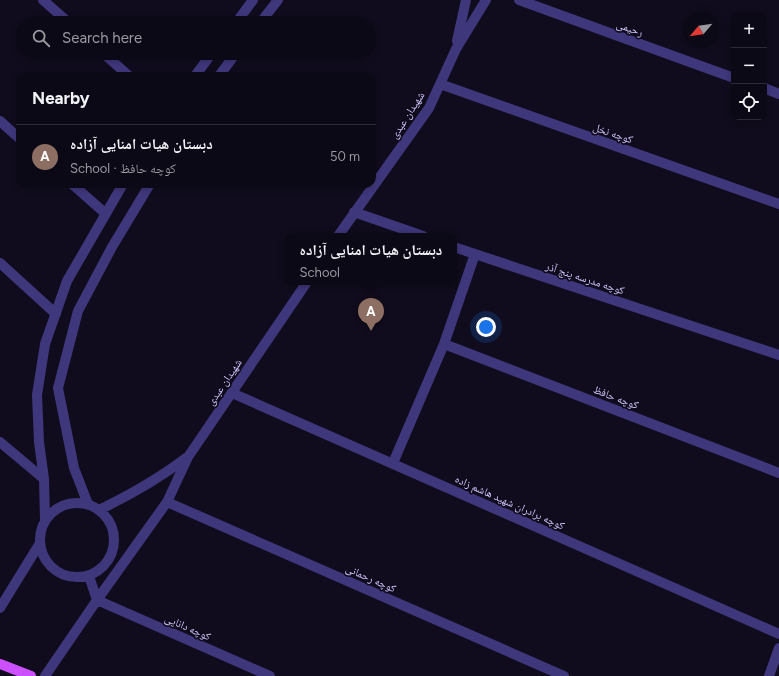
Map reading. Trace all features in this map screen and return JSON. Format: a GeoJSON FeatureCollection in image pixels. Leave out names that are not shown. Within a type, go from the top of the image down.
{"type":"FeatureCollection","features":[{"type":"Feature","properties":{"kind":"main road"},"geometry":{"type":"LineString","coordinates":[[0,664],[31,676]]}},
{"type":"Feature","properties":{"kind":"street"},"geometry":{"type":"LineString","coordinates":[[43,0],[61,16]]}},
{"type":"Feature","properties":{"kind":"street"},"geometry":{"type":"LineString","coordinates":[[265,16],[278,0]]}},
{"type":"Feature","properties":{"kind":"street"},"geometry":{"type":"LineString","coordinates":[[456,49],[466,0]]}},
{"type":"Feature","properties":{"kind":"street","name":"شهیدان عبدی"},"geometry":{"type":"LineString","coordinates":[[376,181],[429,108],[456,49],[486,0]]}},
{"type":"Feature","properties":{"kind":"street","name":"رحیمی"},"geometry":{"type":"LineString","coordinates":[[518,0],[731,77]]}},
{"type":"Feature","properties":{"kind":"street"},"geometry":{"type":"LineString","coordinates":[[240,16],[248,2]]}},
{"type":"Feature","properties":{"kind":"street"},"geometry":{"type":"LineString","coordinates":[[111,60],[124,72]]}},
{"type":"Feature","properties":{"kind":"street"},"geometry":{"type":"LineString","coordinates":[[198,72],[207,60]]}},
{"type":"Feature","properties":{"kind":"street"},"geometry":{"type":"LineString","coordinates":[[222,72],[231,60]]}},
{"type":"Feature","properties":{"kind":"street","name":"کوچه نخل"},"geometry":{"type":"LineString","coordinates":[[440,84],[779,204]]}},
{"type":"Feature","properties":{"kind":"street"},"geometry":{"type":"LineString","coordinates":[[767,89],[779,94]]}},
{"type":"Feature","properties":{"kind":"street"},"geometry":{"type":"LineString","coordinates":[[0,122],[16,136]]}},
{"type":"Feature","properties":{"kind":"street"},"geometry":{"type":"LineString","coordinates":[[77,188],[106,214]]}},
{"type":"Feature","properties":{"kind":"street"},"geometry":{"type":"LineString","coordinates":[[45,521],[44,479],[37,395],[45,344],[67,281],[121,188]]}},
{"type":"Feature","properties":{"kind":"street"},"geometry":{"type":"LineString","coordinates":[[88,504],[74,468],[58,388],[78,311],[112,247],[148,188]]}},
{"type":"Feature","properties":{"kind":"street","name":"شهیدان عبدی"},"geometry":{"type":"LineString","coordinates":[[340,233],[371,188]]}},
{"type":"Feature","properties":{"kind":"street"},"geometry":{"type":"LineString","coordinates":[[354,212],[414,233]]}},
{"type":"Feature","properties":{"kind":"street","name":"کوچه مدرسه پنج آذر"},"geometry":{"type":"LineString","coordinates":[[457,248],[779,355]]}},
{"type":"Feature","properties":{"kind":"street"},"geometry":{"type":"LineString","coordinates":[[393,463],[444,344],[475,254]]}},
{"type":"Feature","properties":{"kind":"street"},"geometry":{"type":"LineString","coordinates":[[0,263],[56,314]]}},
{"type":"Feature","properties":{"kind":"street","name":"شهیدان عبدی"},"geometry":{"type":"LineString","coordinates":[[45,676],[167,502],[188,456],[305,285]]}},
{"type":"Feature","properties":{"kind":"street","name":"کوچه حافظ"},"geometry":{"type":"LineString","coordinates":[[444,344],[779,473]]}},
{"type":"Feature","properties":{"kind":"street","name":"کوچه برادران شهید هاشم زاده"},"geometry":{"type":"LineString","coordinates":[[232,393],[779,634]]}},
{"type":"Feature","properties":{"kind":"street"},"geometry":{"type":"LineString","coordinates":[[0,442],[44,479]]}},
{"type":"Feature","properties":{"kind":"street","name":"شهیدان عبدی"},"geometry":{"type":"LineString","coordinates":[[99,510],[131,495],[161,477],[188,456]]}},
{"type":"Feature","properties":{"kind":"street","name":"کوچه رحمانی"},"geometry":{"type":"LineString","coordinates":[[167,502],[564,676]]}},
{"type":"Feature","properties":{"kind":"street"},"geometry":{"type":"LineString","coordinates":[[76,503],[88,504],[99,510],[108,519],[113,530],[114,541],[112,552],[107,563],[99,571],[89,576],[78,578],[66,576],[56,571],[48,564],[42,554],[40,543],[41,531],[45,521],[53,512],[64,505],[76,503]]}},
{"type":"Feature","properties":{"kind":"street"},"geometry":{"type":"LineString","coordinates":[[0,608],[40,543]]}},
{"type":"Feature","properties":{"kind":"street"},"geometry":{"type":"LineString","coordinates":[[89,576],[97,600]]}},
{"type":"Feature","properties":{"kind":"street","name":"کوچه دانایی"},"geometry":{"type":"LineString","coordinates":[[97,600],[270,676]]}},
{"type":"Feature","properties":{"kind":"street"},"geometry":{"type":"LineString","coordinates":[[769,676],[779,648]]}},
{"type":"Feature","properties":{"kind":"place","name":"دبستان هیات امنایی آزاده"},"geometry":{"type":"Point","coordinates":[371,331]}}]}
